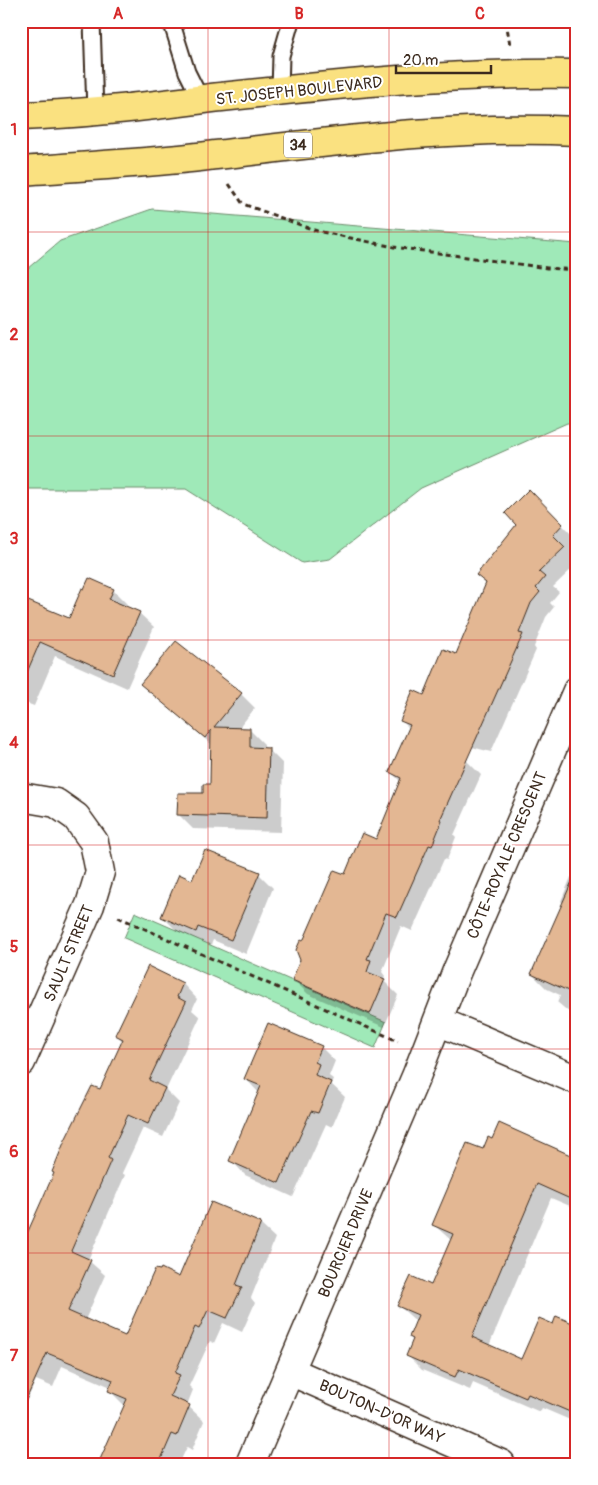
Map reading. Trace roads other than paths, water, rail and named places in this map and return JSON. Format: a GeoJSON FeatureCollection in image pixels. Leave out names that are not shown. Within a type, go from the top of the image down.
{"type":"FeatureCollection","features":[{"type":"Feature","properties":{"kind":"main road","name":"ST. JOSEPH BOULEVARD"},"geometry":{"type":"LineString","coordinates":[[21,116],[88,113],[280,91],[405,80],[513,73],[577,74]]}},
{"type":"Feature","properties":{"kind":"main road"},"geometry":{"type":"LineString","coordinates":[[21,106],[88,113]]}},
{"type":"Feature","properties":{"kind":"main road","name":"34"},"geometry":{"type":"LineString","coordinates":[[21,172],[180,159],[360,138],[466,131],[577,131]]}},
{"type":"Feature","properties":{"kind":"street","name":"CÔTE-ROYALE CRESCENT"},"geometry":{"type":"LineString","coordinates":[[438,1021],[456,973],[577,691]]}},
{"type":"Feature","properties":{"kind":"street","name":"SAULT STREET"},"geometry":{"type":"LineString","coordinates":[[21,797],[56,803],[76,817],[94,842],[100,872],[90,904],[21,1062]]}},
{"type":"Feature","properties":{"kind":"street"},"geometry":{"type":"LineString","coordinates":[[438,1021],[577,1080]]}},
{"type":"Feature","properties":{"kind":"street","name":"BOURCIER DRIVE"},"geometry":{"type":"LineString","coordinates":[[250,1464],[438,1021]]}},
{"type":"Feature","properties":{"kind":"street","name":"BOUTON-D'OR WAY"},"geometry":{"type":"LineString","coordinates":[[290,1371],[501,1464]]}},
{"type":"Feature","properties":{"kind":"lane"},"geometry":{"type":"LineString","coordinates":[[88,113],[92,21]]}},
{"type":"Feature","properties":{"kind":"lane"},"geometry":{"type":"LineString","coordinates":[[166,21],[172,24],[187,72],[201,100]]}},
{"type":"Feature","properties":{"kind":"lane"},"geometry":{"type":"LineString","coordinates":[[280,91],[281,56],[291,21]]}}]}
